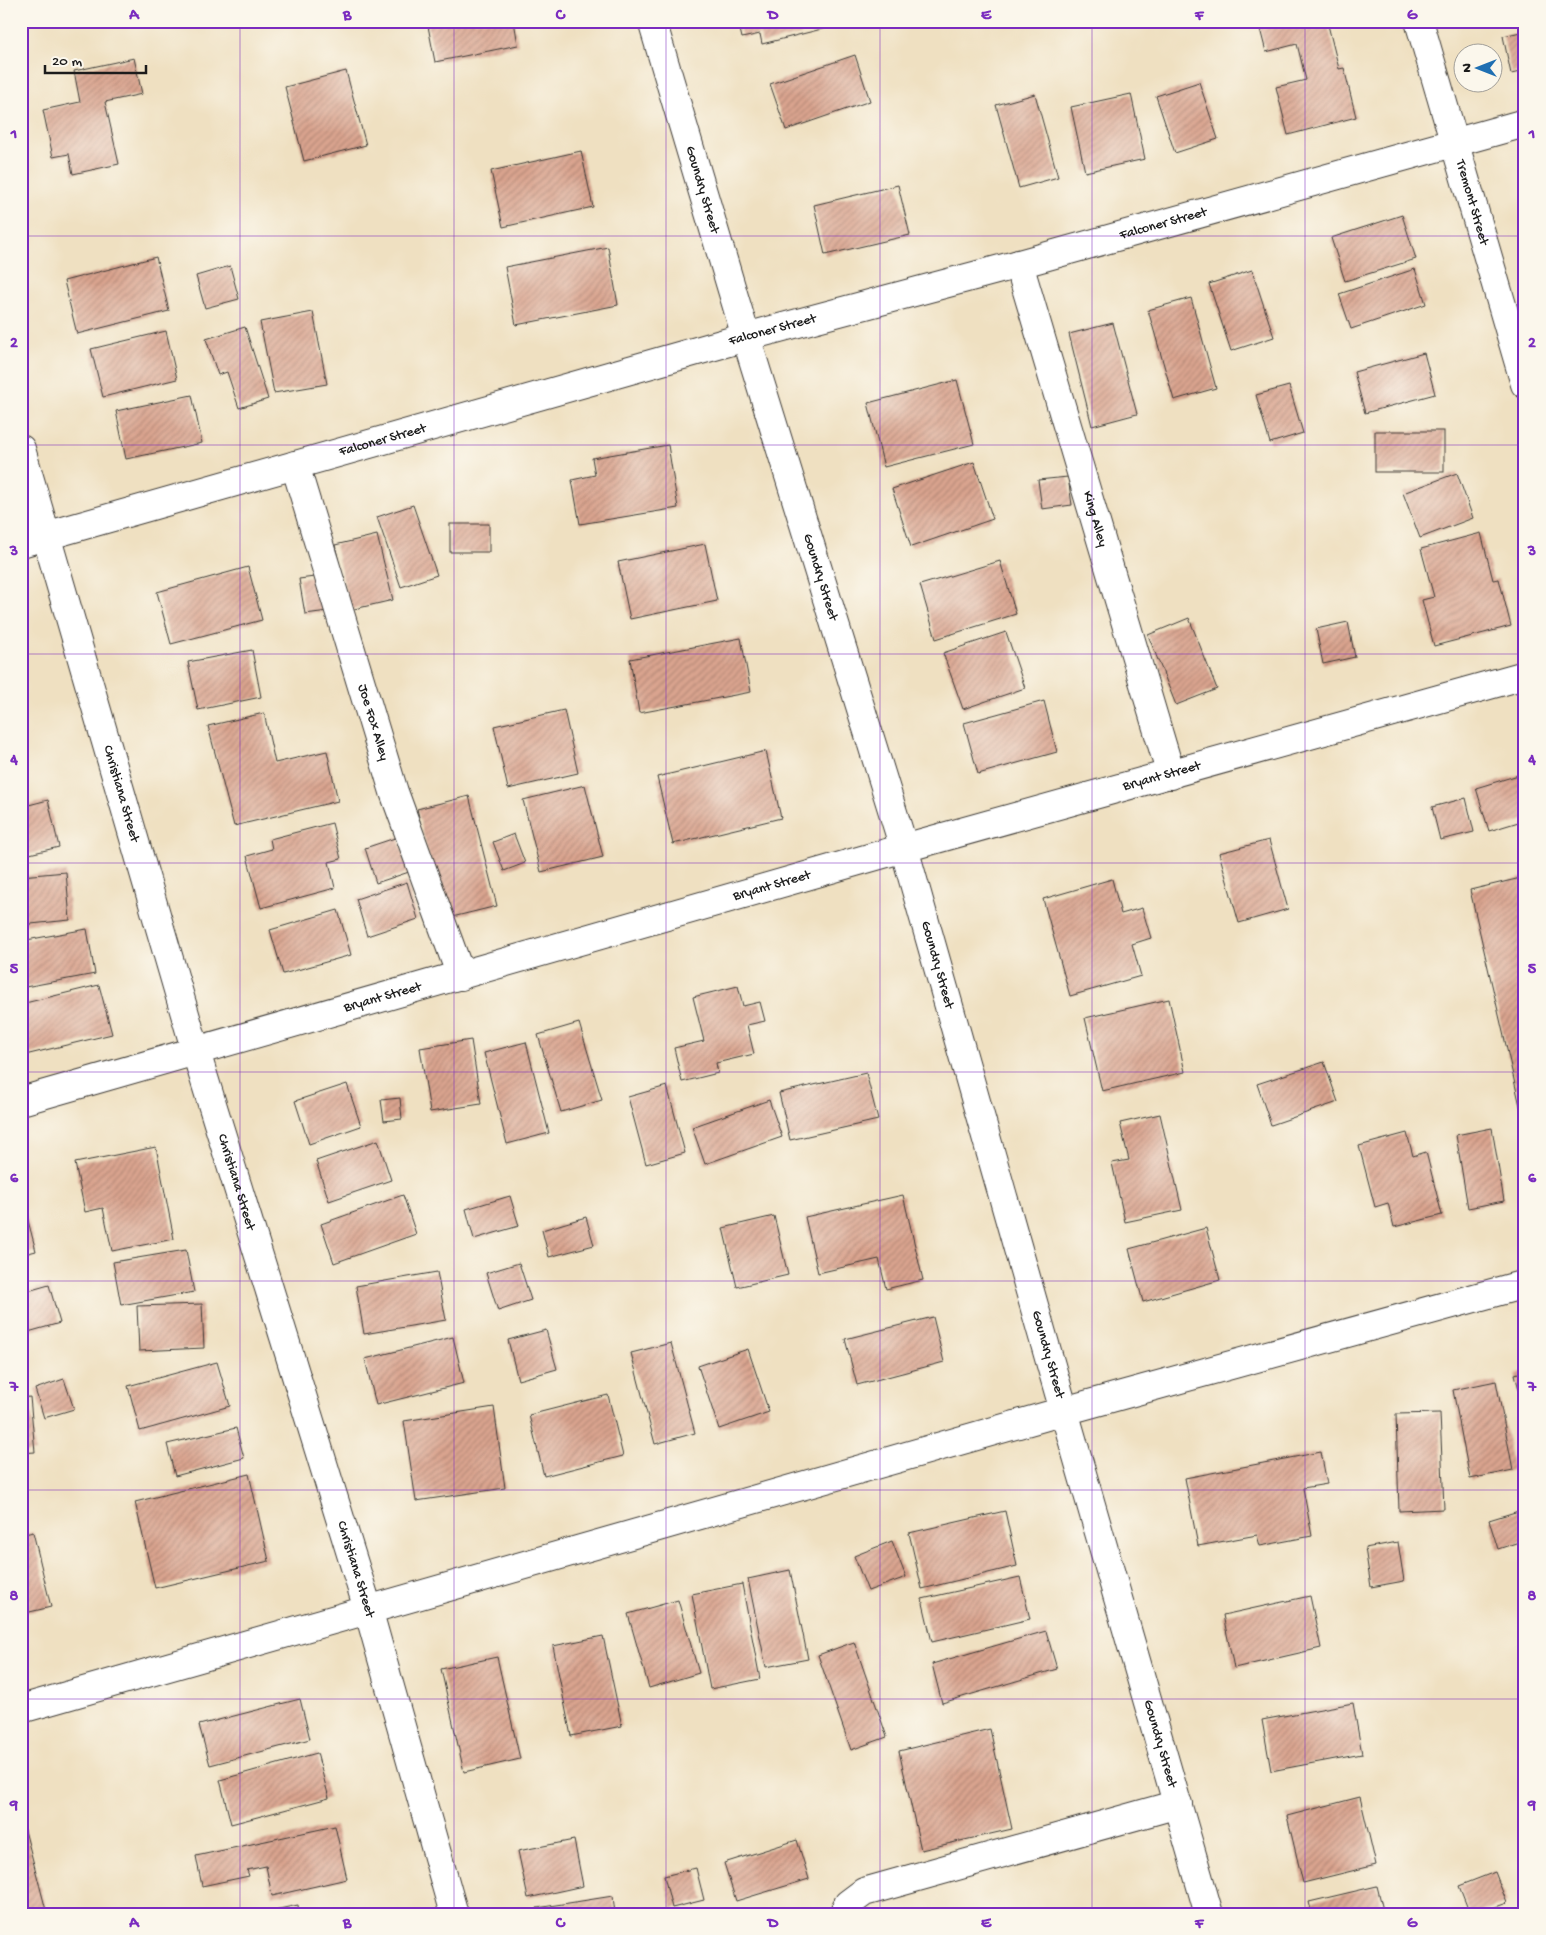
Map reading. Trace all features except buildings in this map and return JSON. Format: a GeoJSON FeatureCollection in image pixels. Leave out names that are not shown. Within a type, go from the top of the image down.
{"type":"FeatureCollection","features":[{"type":"Feature","properties":{"kind":"street","name":"Goundry Street"},"geometry":{"type":"LineString","coordinates":[[652,21],[746,337],[904,848],[1209,1914]]}},
{"type":"Feature","properties":{"kind":"street","name":"Tremont Street"},"geometry":{"type":"LineString","coordinates":[[1420,21],[1525,384]]}},
{"type":"Feature","properties":{"kind":"street","name":"Falconer Street"},"geometry":{"type":"LineString","coordinates":[[21,542],[746,337],[1019,264],[1525,123]]}},
{"type":"Feature","properties":{"kind":"street","name":"King Alley"},"geometry":{"type":"LineString","coordinates":[[1019,264],[1171,774]]}},
{"type":"Feature","properties":{"kind":"street","name":"Christiana Street"},"geometry":{"type":"LineString","coordinates":[[21,449],[196,1052],[368,1609],[454,1914]]}},
{"type":"Feature","properties":{"kind":"street","name":"Joe Fox Alley"},"geometry":{"type":"LineString","coordinates":[[295,465],[394,792],[460,976]]}},
{"type":"Feature","properties":{"kind":"street","name":"Bryant Street"},"geometry":{"type":"LineString","coordinates":[[21,1101],[904,848],[1525,675]]}},
{"type":"Feature","properties":{"kind":"street"},"geometry":{"type":"LineString","coordinates":[[21,1709],[1064,1411],[1525,1284]]}},
{"type":"Feature","properties":{"kind":"street"},"geometry":{"type":"LineString","coordinates":[[843,1914],[848,1904],[864,1892],[1178,1804]]}}]}
